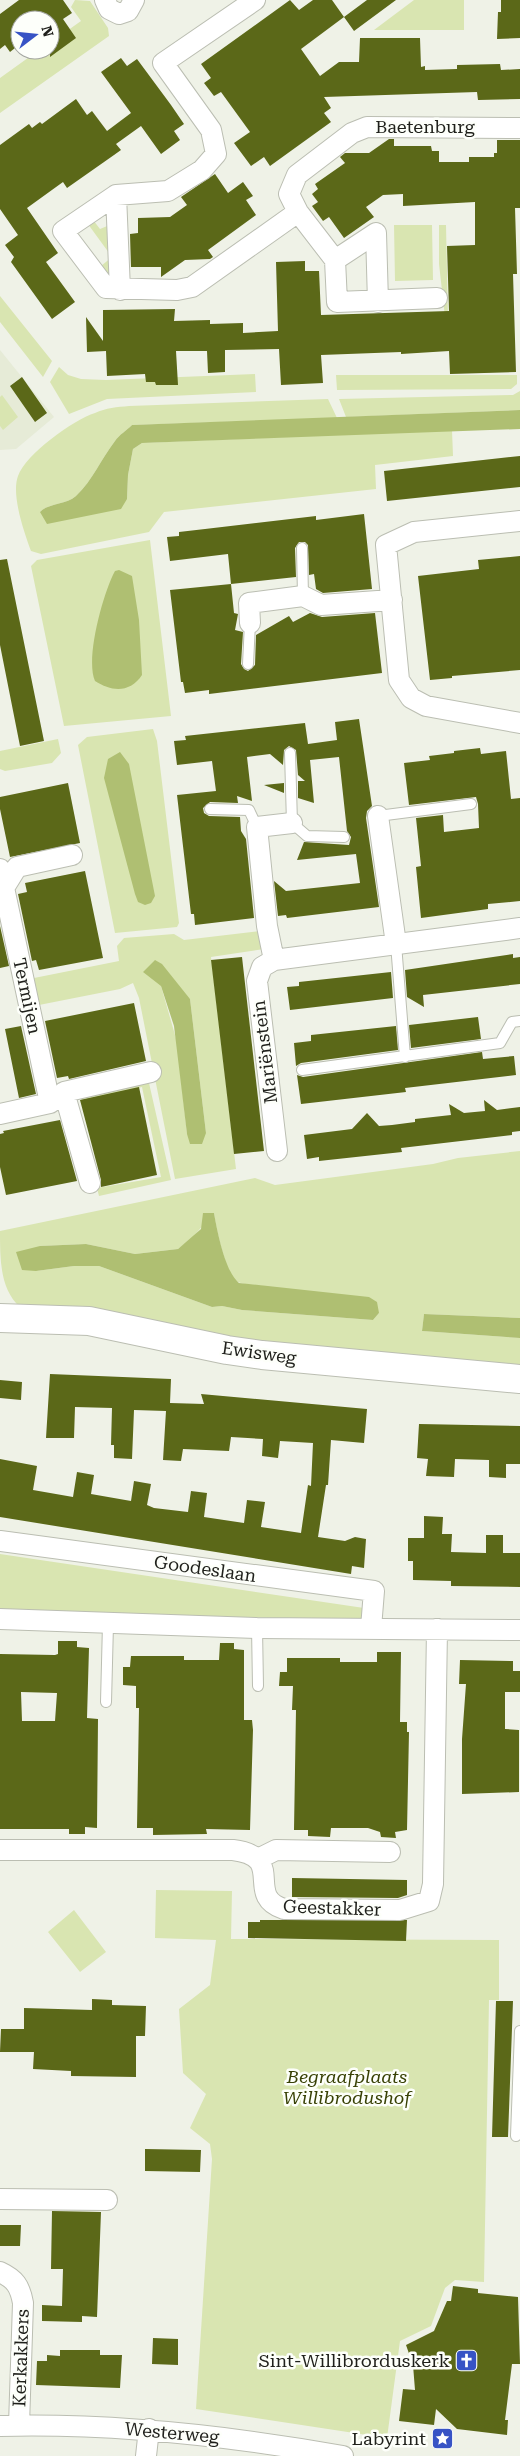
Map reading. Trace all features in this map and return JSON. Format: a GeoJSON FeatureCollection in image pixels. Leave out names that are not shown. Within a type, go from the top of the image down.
{"type":"FeatureCollection","features":[{"type":"Feature","properties":{"kind":"street"},"geometry":{"type":"LineString","coordinates":[[105,0],[109,9],[119,14],[128,11],[134,0]]}},
{"type":"Feature","properties":{"kind":"street"},"geometry":{"type":"LineString","coordinates":[[255,0],[163,63],[211,130],[216,154],[202,170],[168,191],[116,194],[63,231],[106,288],[120,290],[177,290],[192,287],[298,212]]}},
{"type":"Feature","properties":{"kind":"street","name":"Baetenburg"},"geometry":{"type":"LineString","coordinates":[[335,260],[298,212],[289,194],[297,175],[352,133],[367,127],[520,128]]}},
{"type":"Feature","properties":{"kind":"street"},"geometry":{"type":"LineString","coordinates":[[116,194],[120,290]]}},
{"type":"Feature","properties":{"kind":"street"},"geometry":{"type":"LineString","coordinates":[[378,302],[376,233],[335,260],[337,302],[378,302],[437,298]]}},
{"type":"Feature","properties":{"kind":"street"},"geometry":{"type":"LineString","coordinates":[[519,719],[481,717],[426,706],[411,698],[400,680],[386,545],[414,532],[520,521]]}},
{"type":"Feature","properties":{"kind":"street"},"geometry":{"type":"LineString","coordinates":[[250,623],[249,603],[303,596],[322,605],[392,600]]}},
{"type":"Feature","properties":{"kind":"street"},"geometry":{"type":"LineString","coordinates":[[378,816],[396,944]]}},
{"type":"Feature","properties":{"kind":"street"},"geometry":{"type":"LineString","coordinates":[[292,823],[257,827],[267,926],[274,960],[520,928]]}},
{"type":"Feature","properties":{"kind":"street","name":"Termijen"},"geometry":{"type":"LineString","coordinates":[[72,856],[17,867],[1,882],[57,1098],[90,1184]]}},
{"type":"Feature","properties":{"kind":"street","name":"Mariënstein"},"geometry":{"type":"LineString","coordinates":[[274,960],[262,967],[257,981],[277,1151]]}},
{"type":"Feature","properties":{"kind":"street"},"geometry":{"type":"LineString","coordinates":[[0,1114],[151,1072]]}},
{"type":"Feature","properties":{"kind":"street","name":"Ewisweg"},"geometry":{"type":"LineString","coordinates":[[0,1318],[88,1321],[227,1350],[520,1379]]}},
{"type":"Feature","properties":{"kind":"street","name":"Goodeslaan"},"geometry":{"type":"LineString","coordinates":[[0,1541],[374,1591],[371,1628]]}},
{"type":"Feature","properties":{"kind":"street"},"geometry":{"type":"LineString","coordinates":[[0,1619],[258,1628],[520,1630]]}},
{"type":"Feature","properties":{"kind":"street","name":"Geestakker"},"geometry":{"type":"LineString","coordinates":[[258,1859],[264,1871],[264,1892],[274,1906],[284,1909],[400,1910],[429,1901],[433,1884],[437,1629]]}},
{"type":"Feature","properties":{"kind":"street"},"geometry":{"type":"LineString","coordinates":[[0,1850],[233,1850],[247,1852],[258,1859],[276,1850],[390,1852]]}},
{"type":"Feature","properties":{"kind":"street"},"geometry":{"type":"LineString","coordinates":[[0,2199],[107,2200]]}},
{"type":"Feature","properties":{"kind":"street","name":"Kerkakkers"},"geometry":{"type":"LineString","coordinates":[[0,2272],[14,2278],[20,2289],[23,2303],[9,2426]]}},
{"type":"Feature","properties":{"kind":"street","name":"Westerweg"},"geometry":{"type":"LineString","coordinates":[[9,2426],[149,2429],[291,2447],[343,2456]]}},
{"type":"Feature","properties":{"kind":"street"},"geometry":{"type":"LineString","coordinates":[[146,2456],[149,2429]]}},
{"type":"Feature","properties":{"kind":"lane"},"geometry":{"type":"LineString","coordinates":[[302,548],[303,596]]}},
{"type":"Feature","properties":{"kind":"lane"},"geometry":{"type":"LineString","coordinates":[[248,664],[250,623]]}},
{"type":"Feature","properties":{"kind":"lane"},"geometry":{"type":"LineString","coordinates":[[290,753],[292,823],[307,836],[344,837]]}},
{"type":"Feature","properties":{"kind":"lane"},"geometry":{"type":"LineString","coordinates":[[378,816],[471,804]]}},
{"type":"Feature","properties":{"kind":"lane"},"geometry":{"type":"LineString","coordinates":[[210,809],[249,810],[257,827]]}},
{"type":"Feature","properties":{"kind":"lane"},"geometry":{"type":"LineString","coordinates":[[396,944],[405,1057]]}},
{"type":"Feature","properties":{"kind":"lane"},"geometry":{"type":"LineString","coordinates":[[302,1070],[405,1057],[500,1042],[512,1022],[520,1021]]}},
{"type":"Feature","properties":{"kind":"lane"},"geometry":{"type":"LineString","coordinates":[[106,1702],[108,1624]]}},
{"type":"Feature","properties":{"kind":"lane"},"geometry":{"type":"LineString","coordinates":[[258,1628],[258,1686]]}},
{"type":"Feature","properties":{"kind":"lane"},"geometry":{"type":"LineString","coordinates":[[516,2136],[520,2032]]}},
{"type":"Feature","properties":{"kind":"shaded area"},"geometry":{"type":"Polygon","coordinates":[[[0,350],[54,417],[16,449],[0,450],[0,350]]]}},
{"type":"Feature","properties":{"kind":"shaded area"},"geometry":{"type":"Polygon","coordinates":[[[520,410],[520,429],[142,443],[133,449],[128,475],[127,499],[121,509],[47,524],[40,512],[43,509],[76,496],[117,439],[132,425],[520,410]]]}},
{"type":"Feature","properties":{"kind":"shaded area"},"geometry":{"type":"Polygon","coordinates":[[[119,570],[132,576],[139,620],[142,675],[137,681],[126,688],[114,689],[95,681],[92,671],[92,658],[105,594],[115,571],[119,570]]]}},
{"type":"Feature","properties":{"kind":"shaded area"},"geometry":{"type":"Polygon","coordinates":[[[120,752],[129,764],[155,896],[151,903],[145,905],[138,902],[135,894],[104,778],[108,759],[120,752]]]}},
{"type":"Feature","properties":{"kind":"shaded area"},"geometry":{"type":"Polygon","coordinates":[[[155,960],[162,964],[190,999],[206,1133],[202,1144],[190,1144],[187,1134],[174,1026],[161,986],[143,972],[155,960]]]}},
{"type":"Feature","properties":{"kind":"shaded area"},"geometry":{"type":"Polygon","coordinates":[[[203,1213],[214,1213],[226,1260],[234,1278],[239,1283],[369,1297],[377,1302],[379,1313],[373,1320],[242,1310],[222,1306],[212,1307],[99,1266],[74,1266],[36,1271],[22,1270],[16,1252],[40,1246],[86,1244],[135,1254],[178,1249],[201,1229],[203,1213]]]}},
{"type":"Feature","properties":{"kind":"shaded area"},"geometry":{"type":"Polygon","coordinates":[[[424,1314],[520,1318],[520,1338],[422,1331],[424,1314]]]}},
{"type":"Feature","properties":{"kind":"green space"},"geometry":{"type":"Polygon","coordinates":[[[75,0],[90,1],[108,28],[109,36],[0,113],[0,78],[25,60],[60,60],[60,36],[81,21],[71,7],[75,0]]]}},
{"type":"Feature","properties":{"kind":"green space"},"geometry":{"type":"Polygon","coordinates":[[[414,0],[464,0],[464,30],[374,30],[414,0]]]}},
{"type":"Feature","properties":{"kind":"green space"},"geometry":{"type":"Polygon","coordinates":[[[90,216],[100,229],[112,224],[114,278],[110,277],[101,266],[112,257],[85,220],[90,216]]]}},
{"type":"Feature","properties":{"kind":"green space"},"geometry":{"type":"Polygon","coordinates":[[[394,225],[432,225],[433,280],[395,281],[394,225]]]}},
{"type":"Feature","properties":{"kind":"green space"},"geometry":{"type":"Polygon","coordinates":[[[439,225],[446,225],[448,318],[445,317],[439,264],[439,225]]]}},
{"type":"Feature","properties":{"kind":"green space"},"geometry":{"type":"Polygon","coordinates":[[[0,296],[52,361],[43,377],[0,322],[0,296]]]}},
{"type":"Feature","properties":{"kind":"green space"},"geometry":{"type":"Polygon","coordinates":[[[59,367],[68,375],[81,379],[106,380],[255,374],[256,392],[107,399],[69,414],[50,382],[59,367]]]}},
{"type":"Feature","properties":{"kind":"green space"},"geometry":{"type":"Polygon","coordinates":[[[336,375],[517,375],[517,384],[511,389],[337,390],[336,375]]]}},
{"type":"Feature","properties":{"kind":"green space"},"geometry":{"type":"Polygon","coordinates":[[[520,391],[520,410],[346,417],[339,399],[513,395],[520,391]]]}},
{"type":"Feature","properties":{"kind":"green space"},"geometry":{"type":"Polygon","coordinates":[[[2,395],[18,417],[3,430],[0,426],[0,397],[2,395]]]}},
{"type":"Feature","properties":{"kind":"green space"},"geometry":{"type":"Polygon","coordinates":[[[328,399],[337,418],[132,425],[117,439],[76,496],[43,509],[40,512],[127,499],[128,475],[133,449],[142,443],[452,430],[453,456],[375,465],[376,489],[164,512],[149,532],[41,554],[31,551],[17,503],[16,484],[18,476],[30,458],[40,448],[63,430],[86,417],[99,411],[129,406],[328,399]]]}},
{"type":"Feature","properties":{"kind":"green space"},"geometry":{"type":"Polygon","coordinates":[[[150,540],[171,716],[64,726],[31,566],[37,560],[150,540]]]}},
{"type":"Feature","properties":{"kind":"green space"},"geometry":{"type":"Polygon","coordinates":[[[153,729],[157,741],[179,923],[177,927],[115,933],[78,745],[87,737],[153,729]]]}},
{"type":"Feature","properties":{"kind":"green space"},"geometry":{"type":"Polygon","coordinates":[[[58,739],[61,753],[52,763],[5,771],[0,769],[0,751],[58,739]]]}},
{"type":"Feature","properties":{"kind":"green space"},"geometry":{"type":"Polygon","coordinates":[[[260,931],[264,949],[211,957],[236,1169],[175,1179],[139,998],[133,983],[120,989],[39,1005],[34,978],[119,961],[117,946],[124,938],[174,934],[184,940],[260,931]],[[161,986],[177,1042],[187,1134],[206,1133],[190,999],[161,986]]]}},
{"type":"Feature","properties":{"kind":"green space"},"geometry":{"type":"Polygon","coordinates":[[[149,1083],[171,1180],[99,1196],[97,1188],[161,1177],[142,1087],[80,1101],[83,1096],[149,1083]]]}},
{"type":"Feature","properties":{"kind":"green space"},"geometry":{"type":"Polygon","coordinates":[[[520,1151],[520,1318],[424,1314],[422,1331],[520,1338],[520,1368],[253,1345],[20,1307],[8,1292],[2,1273],[0,1231],[255,1178],[275,1185],[433,1164],[458,1158],[520,1151]],[[214,1213],[192,1238],[178,1249],[135,1254],[86,1244],[40,1246],[36,1271],[74,1266],[99,1266],[212,1307],[222,1306],[242,1310],[373,1320],[379,1313],[292,1292],[243,1284],[237,1281],[227,1266],[221,1248],[214,1213]]]}},
{"type":"Feature","properties":{"kind":"green space"},"geometry":{"type":"Polygon","coordinates":[[[0,1554],[364,1608],[363,1620],[0,1612],[0,1554]]]}},
{"type":"Feature","properties":{"kind":"green space","name":"Begraafplaats Willibrodushof"},"geometry":{"type":"Polygon","coordinates":[[[156,1890],[232,1891],[231,1939],[499,1940],[499,2000],[489,2000],[484,2282],[455,2280],[445,2288],[431,2326],[400,2341],[387,2438],[196,2409],[212,2159],[210,2144],[190,2128],[206,2094],[183,2073],[179,2009],[210,1985],[216,1940],[155,1938],[156,1890]]]}},
{"type":"Feature","properties":{"kind":"green space"},"geometry":{"type":"Polygon","coordinates":[[[74,1910],[106,1952],[80,1972],[48,1932],[74,1910]]]}},
{"type":"Feature","properties":{"kind":"building"},"geometry":{"type":"Polygon","coordinates":[[[19,0],[63,0],[72,13],[63,19],[76,38],[60,50],[60,10],[10,10],[10,52],[5,45],[0,49],[0,14],[19,0]]]}},
{"type":"Feature","properties":{"kind":"building"},"geometry":{"type":"Polygon","coordinates":[[[290,0],[299,10],[313,0],[332,0],[344,17],[301,49],[320,76],[339,62],[359,62],[360,38],[420,38],[421,67],[425,66],[425,70],[457,69],[457,65],[500,64],[501,70],[520,69],[520,99],[478,100],[477,92],[324,97],[331,108],[324,113],[331,122],[270,166],[264,157],[251,166],[234,143],[250,132],[221,92],[214,96],[204,83],[211,78],[201,64],[290,0]]]}},
{"type":"Feature","properties":{"kind":"building"},"geometry":{"type":"Polygon","coordinates":[[[367,0],[396,0],[354,31],[344,17],[367,0]]]}},
{"type":"Feature","properties":{"kind":"building"},"geometry":{"type":"Polygon","coordinates":[[[501,0],[520,0],[520,38],[497,39],[498,12],[501,12],[501,0]]]}},
{"type":"Feature","properties":{"kind":"building"},"geometry":{"type":"Polygon","coordinates":[[[121,58],[127,66],[137,59],[171,105],[184,124],[174,131],[180,140],[161,154],[141,126],[116,144],[121,150],[67,188],[63,182],[27,208],[58,253],[46,262],[75,302],[52,319],[11,262],[14,257],[5,245],[18,235],[0,209],[0,145],[29,124],[32,128],[40,122],[42,124],[76,99],[87,115],[92,111],[107,131],[131,113],[101,72],[121,58]]]}},
{"type":"Feature","properties":{"kind":"building"},"geometry":{"type":"Polygon","coordinates":[[[389,139],[394,139],[394,146],[431,146],[432,151],[439,151],[439,162],[469,162],[469,157],[494,157],[494,153],[497,153],[497,140],[520,140],[520,208],[515,208],[517,274],[513,274],[516,372],[450,374],[449,351],[321,355],[323,383],[281,385],[279,349],[225,350],[225,372],[208,373],[207,351],[176,351],[178,385],[156,385],[155,382],[146,382],[145,374],[107,376],[106,351],[87,352],[86,317],[103,341],[103,310],[175,309],[174,321],[210,320],[210,324],[243,323],[243,333],[278,331],[276,262],[305,261],[305,271],[319,271],[321,315],[449,311],[447,246],[475,245],[475,202],[403,206],[403,194],[383,195],[366,207],[374,217],[344,238],[329,217],[323,221],[312,206],[318,202],[312,194],[318,189],[315,184],[345,163],[340,157],[345,153],[369,153],[389,139]]]}},
{"type":"Feature","properties":{"kind":"building"},"geometry":{"type":"Polygon","coordinates":[[[215,174],[228,193],[243,182],[253,196],[246,200],[256,215],[208,250],[213,257],[210,259],[185,260],[161,277],[161,267],[131,267],[130,234],[138,233],[138,218],[170,217],[187,205],[181,197],[215,174]]]}},
{"type":"Feature","properties":{"kind":"building"},"geometry":{"type":"Polygon","coordinates":[[[22,377],[47,413],[35,422],[10,386],[22,377]]]}},
{"type":"Feature","properties":{"kind":"building"},"geometry":{"type":"Polygon","coordinates":[[[520,456],[520,487],[387,501],[384,471],[520,456]]]}},
{"type":"Feature","properties":{"kind":"building"},"geometry":{"type":"Polygon","coordinates":[[[364,514],[372,589],[323,593],[316,589],[314,574],[309,575],[308,545],[305,542],[299,542],[295,548],[296,577],[231,584],[228,554],[170,561],[167,537],[179,536],[179,532],[316,516],[316,520],[364,514]]]}},
{"type":"Feature","properties":{"kind":"building"},"geometry":{"type":"Polygon","coordinates":[[[520,556],[520,670],[452,676],[452,678],[430,680],[418,576],[479,569],[478,560],[520,556]]]}},
{"type":"Feature","properties":{"kind":"building"},"geometry":{"type":"Polygon","coordinates":[[[7,559],[44,741],[20,746],[0,645],[0,560],[7,559]]]}},
{"type":"Feature","properties":{"kind":"building"},"geometry":{"type":"Polygon","coordinates":[[[231,584],[234,613],[238,614],[235,630],[243,632],[241,664],[244,669],[248,671],[255,665],[256,635],[289,616],[293,622],[310,613],[322,617],[375,613],[382,673],[209,694],[209,690],[185,693],[183,682],[181,682],[170,590],[231,584]]]}},
{"type":"Feature","properties":{"kind":"building"},"geometry":{"type":"Polygon","coordinates":[[[359,719],[372,806],[367,811],[366,818],[379,907],[287,918],[286,915],[278,916],[274,881],[286,891],[360,883],[356,854],[297,860],[304,842],[349,845],[351,837],[347,831],[339,757],[310,760],[314,803],[298,798],[298,781],[305,781],[298,775],[296,750],[289,746],[284,750],[283,765],[270,754],[247,757],[252,801],[237,796],[238,803],[210,802],[203,808],[204,813],[209,816],[240,817],[241,831],[246,839],[254,918],[195,925],[194,914],[191,914],[177,795],[216,791],[212,761],[177,765],[174,741],[186,740],[185,736],[305,723],[308,744],[337,740],[335,722],[359,719]]]}},
{"type":"Feature","properties":{"kind":"building"},"geometry":{"type":"Polygon","coordinates":[[[480,748],[481,754],[506,751],[511,799],[520,798],[520,901],[488,904],[488,909],[421,918],[416,867],[421,866],[416,818],[443,815],[444,832],[479,828],[478,804],[476,797],[409,805],[404,763],[430,760],[429,756],[454,753],[454,751],[480,748]]]}},
{"type":"Feature","properties":{"kind":"building"},"geometry":{"type":"Polygon","coordinates":[[[68,783],[80,843],[10,857],[0,809],[0,797],[68,783]]]}},
{"type":"Feature","properties":{"kind":"building"},"geometry":{"type":"Polygon","coordinates":[[[284,783],[284,793],[264,785],[284,783]]]}},
{"type":"Feature","properties":{"kind":"building"},"geometry":{"type":"Polygon","coordinates":[[[85,871],[103,958],[39,970],[36,960],[32,961],[18,894],[27,892],[25,883],[85,871]]]}},
{"type":"Feature","properties":{"kind":"building"},"geometry":{"type":"Polygon","coordinates":[[[0,926],[9,966],[0,968],[0,926]]]}},
{"type":"Feature","properties":{"kind":"building"},"geometry":{"type":"Polygon","coordinates":[[[513,954],[513,958],[520,957],[520,984],[423,995],[424,1007],[407,997],[405,970],[513,954]]]}},
{"type":"Feature","properties":{"kind":"building"},"geometry":{"type":"Polygon","coordinates":[[[242,957],[264,1151],[234,1154],[211,960],[242,957]]]}},
{"type":"Feature","properties":{"kind":"building"},"geometry":{"type":"Polygon","coordinates":[[[391,972],[393,998],[290,1010],[287,987],[299,986],[299,982],[391,972]]]}},
{"type":"Feature","properties":{"kind":"building"},"geometry":{"type":"Polygon","coordinates":[[[134,1003],[146,1061],[69,1079],[68,1076],[57,1078],[45,1021],[134,1003]]]}},
{"type":"Feature","properties":{"kind":"building"},"geometry":{"type":"Polygon","coordinates":[[[478,1017],[481,1039],[411,1048],[409,1025],[478,1017]]]}},
{"type":"Feature","properties":{"kind":"building"},"geometry":{"type":"Polygon","coordinates":[[[21,1026],[36,1094],[19,1098],[5,1029],[21,1026]]]}},
{"type":"Feature","properties":{"kind":"building"},"geometry":{"type":"Polygon","coordinates":[[[396,1026],[398,1050],[301,1063],[296,1066],[294,1043],[311,1041],[311,1035],[396,1026]]]}},
{"type":"Feature","properties":{"kind":"building"},"geometry":{"type":"Polygon","coordinates":[[[482,1052],[483,1059],[514,1056],[516,1075],[405,1088],[406,1092],[301,1104],[297,1075],[303,1077],[482,1052]]]}},
{"type":"Feature","properties":{"kind":"building"},"geometry":{"type":"Polygon","coordinates":[[[139,1087],[157,1175],[101,1187],[101,1180],[80,1100],[139,1087]]]}},
{"type":"Feature","properties":{"kind":"building"},"geometry":{"type":"Polygon","coordinates":[[[484,1100],[497,1110],[520,1107],[520,1131],[512,1132],[512,1135],[401,1148],[402,1152],[319,1161],[319,1157],[307,1159],[304,1135],[352,1129],[367,1113],[379,1126],[392,1125],[415,1122],[415,1119],[451,1115],[449,1104],[464,1113],[485,1111],[484,1100]]]}},
{"type":"Feature","properties":{"kind":"building"},"geometry":{"type":"Polygon","coordinates":[[[60,1120],[77,1181],[6,1195],[0,1167],[0,1134],[4,1133],[3,1131],[60,1120]]]}},
{"type":"Feature","properties":{"kind":"building"},"geometry":{"type":"Polygon","coordinates":[[[50,1374],[171,1379],[170,1403],[204,1404],[201,1394],[367,1409],[364,1443],[331,1440],[328,1485],[326,1485],[318,1537],[345,1541],[355,1537],[366,1539],[364,1568],[352,1566],[351,1574],[0,1517],[0,1459],[37,1466],[33,1490],[73,1497],[77,1472],[94,1475],[91,1494],[131,1501],[134,1481],[151,1484],[147,1505],[154,1508],[188,1512],[191,1491],[207,1493],[204,1517],[244,1523],[247,1500],[265,1502],[261,1527],[301,1533],[308,1485],[311,1486],[313,1443],[280,1441],[278,1458],[262,1456],[263,1439],[231,1437],[229,1451],[183,1449],[181,1461],[163,1460],[166,1411],[134,1410],[132,1459],[114,1458],[114,1445],[111,1445],[112,1408],[75,1407],[74,1438],[46,1438],[50,1374]]]}},
{"type":"Feature","properties":{"kind":"building"},"geometry":{"type":"Polygon","coordinates":[[[0,1380],[22,1382],[21,1400],[0,1398],[0,1380]]]}},
{"type":"Feature","properties":{"kind":"building"},"geometry":{"type":"Polygon","coordinates":[[[419,1424],[520,1426],[520,1464],[506,1464],[506,1478],[489,1477],[489,1460],[455,1459],[454,1477],[426,1476],[428,1459],[417,1458],[419,1424]]]}},
{"type":"Feature","properties":{"kind":"building"},"geometry":{"type":"Polygon","coordinates":[[[424,1516],[443,1517],[442,1534],[452,1534],[451,1552],[486,1553],[486,1535],[503,1535],[503,1553],[520,1553],[520,1587],[451,1586],[451,1581],[413,1580],[413,1561],[408,1561],[408,1538],[424,1538],[424,1516]]]}},
{"type":"Feature","properties":{"kind":"building"},"geometry":{"type":"Polygon","coordinates":[[[58,1641],[77,1641],[77,1647],[89,1648],[87,1718],[98,1719],[97,1828],[85,1827],[85,1834],[69,1834],[69,1829],[0,1829],[0,1654],[58,1654],[58,1641]],[[21,1692],[22,1721],[55,1721],[57,1693],[21,1692]]]}},
{"type":"Feature","properties":{"kind":"building"},"geometry":{"type":"Polygon","coordinates":[[[220,1643],[234,1643],[234,1649],[244,1650],[244,1720],[252,1720],[253,1730],[250,1830],[206,1829],[207,1834],[153,1835],[153,1828],[137,1828],[139,1708],[136,1708],[136,1686],[123,1685],[123,1667],[130,1667],[131,1656],[184,1656],[184,1660],[219,1660],[220,1643]]]}},
{"type":"Feature","properties":{"kind":"building"},"geometry":{"type":"Polygon","coordinates":[[[377,1652],[401,1652],[400,1722],[407,1722],[407,1732],[409,1732],[407,1830],[395,1832],[396,1838],[381,1837],[380,1832],[368,1828],[331,1828],[330,1837],[308,1836],[308,1830],[294,1830],[296,1710],[292,1710],[293,1686],[279,1686],[280,1672],[287,1672],[287,1658],[340,1658],[340,1662],[377,1662],[377,1652]]]}},
{"type":"Feature","properties":{"kind":"building"},"geometry":{"type":"Polygon","coordinates":[[[460,1660],[513,1661],[513,1671],[520,1671],[520,1692],[505,1692],[505,1729],[519,1730],[519,1792],[462,1794],[462,1739],[466,1684],[459,1684],[460,1660]]]}},
{"type":"Feature","properties":{"kind":"building"},"geometry":{"type":"Polygon","coordinates":[[[292,1878],[407,1880],[407,1895],[398,1898],[292,1897],[292,1878]]]}},
{"type":"Feature","properties":{"kind":"building"},"geometry":{"type":"Polygon","coordinates":[[[260,1920],[407,1920],[406,1941],[248,1938],[248,1922],[260,1922],[260,1920]]]}},
{"type":"Feature","properties":{"kind":"building"},"geometry":{"type":"Polygon","coordinates":[[[92,1999],[112,2000],[112,2005],[146,2006],[145,2036],[136,2036],[136,2077],[71,2076],[71,2071],[33,2069],[34,2052],[0,2052],[1,2029],[24,2029],[24,2008],[92,2010],[92,1999]]]}},
{"type":"Feature","properties":{"kind":"building"},"geometry":{"type":"Polygon","coordinates":[[[496,2001],[513,2001],[508,2137],[492,2137],[496,2001]]]}},
{"type":"Feature","properties":{"kind":"building"},"geometry":{"type":"Polygon","coordinates":[[[145,2149],[201,2150],[200,2172],[145,2171],[145,2149]]]}},
{"type":"Feature","properties":{"kind":"building"},"geometry":{"type":"Polygon","coordinates":[[[52,2211],[101,2212],[97,2317],[82,2316],[82,2322],[42,2321],[42,2305],[62,2306],[63,2269],[51,2269],[52,2211]]]}},
{"type":"Feature","properties":{"kind":"building"},"geometry":{"type":"Polygon","coordinates":[[[0,2225],[21,2225],[20,2246],[0,2246],[0,2225]]]}},
{"type":"Feature","properties":{"kind":"building","name":"Sint-Willibrorduskerk"},"geometry":{"type":"Polygon","coordinates":[[[453,2286],[478,2289],[478,2293],[518,2297],[520,2364],[512,2364],[505,2420],[508,2420],[507,2435],[457,2429],[436,2409],[434,2425],[399,2421],[403,2389],[415,2390],[413,2365],[406,2345],[434,2331],[447,2301],[451,2301],[453,2286]]]}},
{"type":"Feature","properties":{"kind":"building"},"geometry":{"type":"Polygon","coordinates":[[[153,2338],[178,2339],[178,2365],[152,2364],[153,2338]]]}},
{"type":"Feature","properties":{"kind":"building"},"geometry":{"type":"Polygon","coordinates":[[[60,2350],[100,2350],[100,2355],[122,2355],[120,2388],[36,2385],[37,2361],[47,2361],[47,2355],[60,2356],[60,2350]]]}},
{"type":"Feature","properties":{"kind":"place","name":"Sint-Willibrorduskerk"},"geometry":{"type":"Point","coordinates":[466,2361]}},
{"type":"Feature","properties":{"kind":"place","name":"Labyrint"},"geometry":{"type":"Point","coordinates":[442,2439]}}]}
